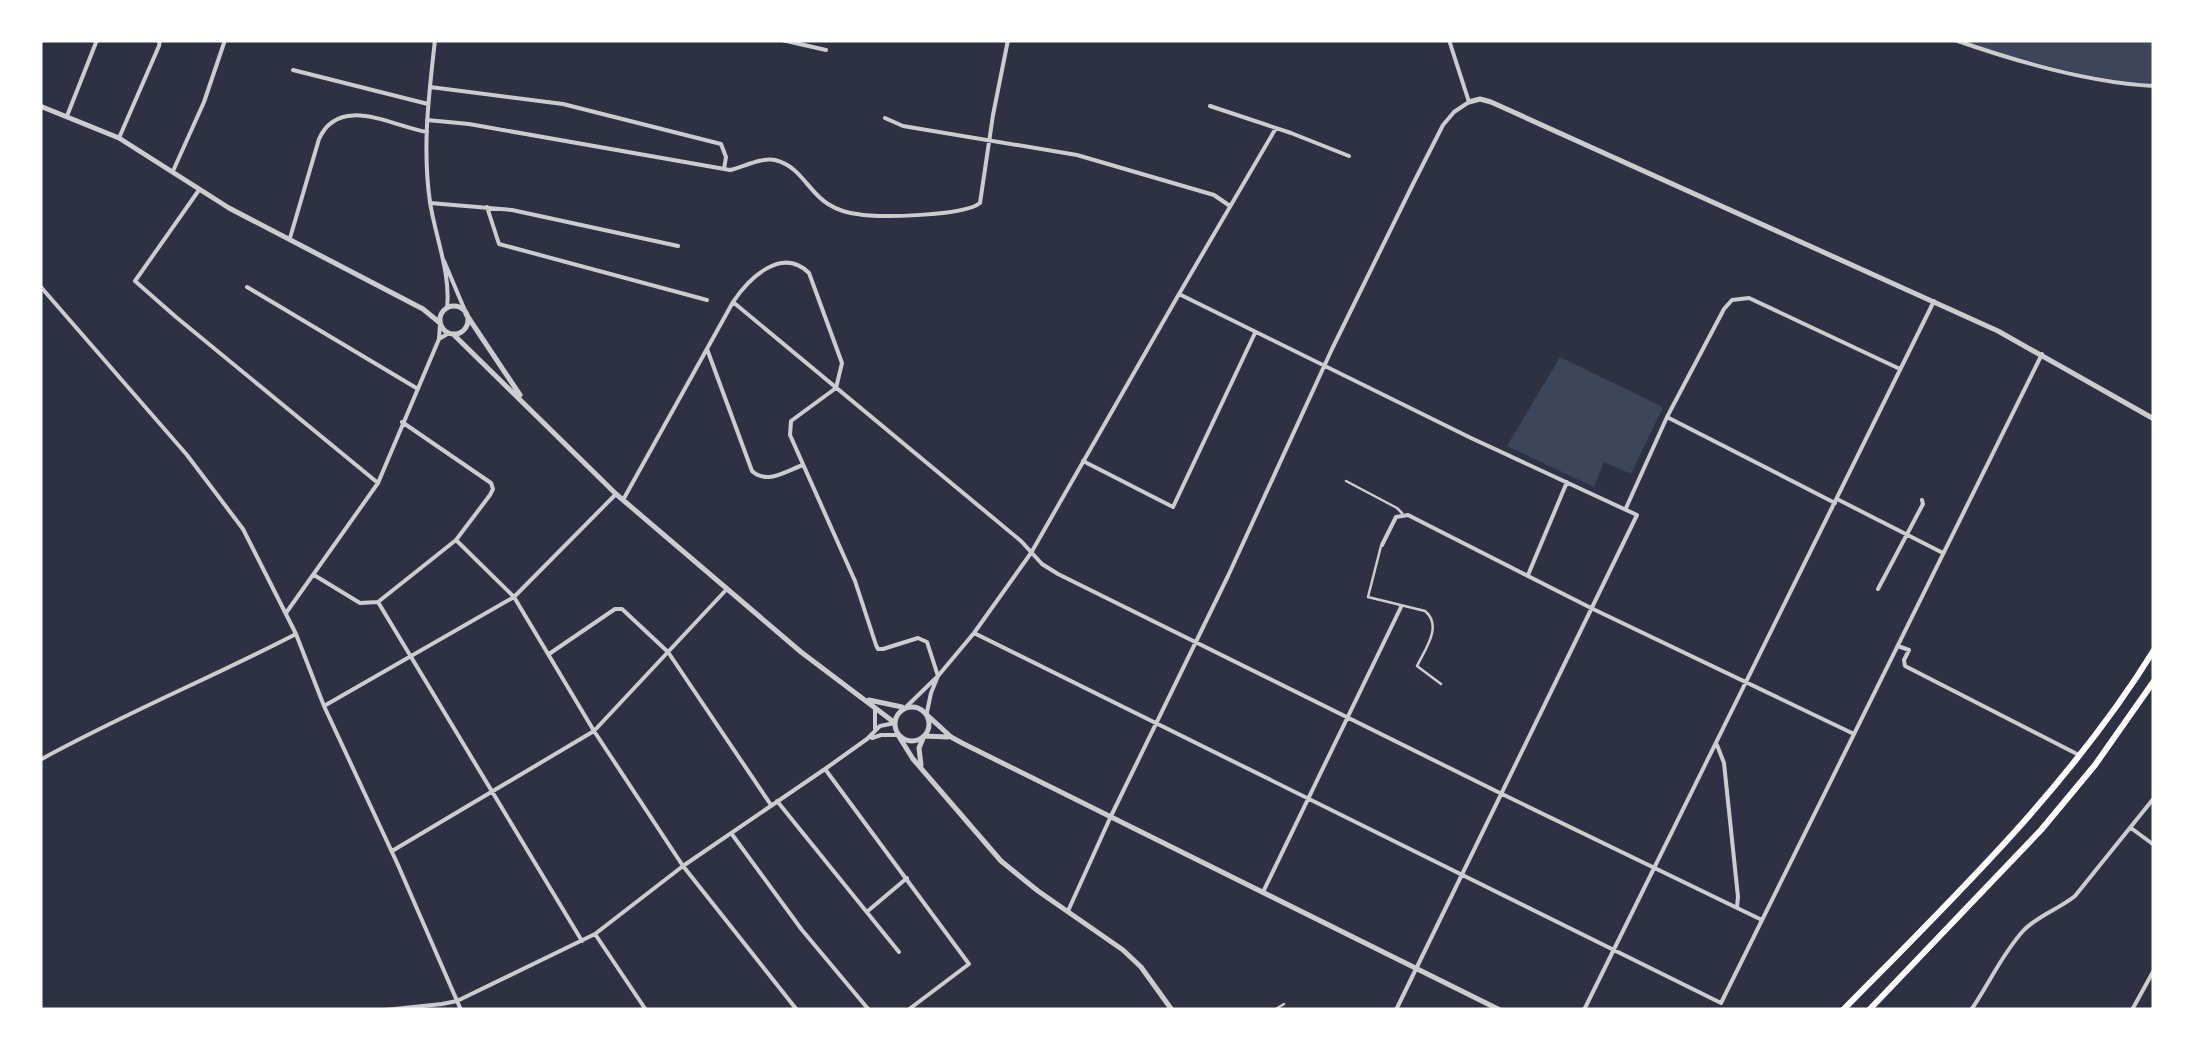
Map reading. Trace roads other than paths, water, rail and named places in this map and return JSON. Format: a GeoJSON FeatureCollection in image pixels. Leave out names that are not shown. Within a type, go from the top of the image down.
{"type":"FeatureCollection","features":[{"type":"Feature","properties":{"kind":"main road"},"geometry":{"type":"LineString","coordinates":[[1843,1010],[1993,856],[2079,756],[2154,650]]}},
{"type":"Feature","properties":{"kind":"main road"},"geometry":{"type":"LineString","coordinates":[[1870,1010],[2070,796],[2154,680]]}},
{"type":"Feature","properties":{"kind":"street"},"geometry":{"type":"LineString","coordinates":[[66,116],[97,40]]}},
{"type":"Feature","properties":{"kind":"street"},"geometry":{"type":"LineString","coordinates":[[119,138],[160,40]]}},
{"type":"Feature","properties":{"kind":"street"},"geometry":{"type":"LineString","coordinates":[[173,171],[226,40]]}},
{"type":"Feature","properties":{"kind":"street"},"geometry":{"type":"LineString","coordinates":[[434,40],[426,162],[448,292],[439,340]]}},
{"type":"Feature","properties":{"kind":"street"},"geometry":{"type":"LineString","coordinates":[[782,40],[826,50]]}},
{"type":"Feature","properties":{"kind":"street"},"geometry":{"type":"LineString","coordinates":[[427,120],[730,170],[768,159],[778,160],[800,172],[815,194],[831,206],[856,214],[959,212],[980,203],[1008,40]]}},
{"type":"Feature","properties":{"kind":"street"},"geometry":{"type":"LineString","coordinates":[[1449,40],[1469,102]]}},
{"type":"Feature","properties":{"kind":"street"},"geometry":{"type":"LineString","coordinates":[[1955,40],[2098,79],[2154,86]]}},
{"type":"Feature","properties":{"kind":"street"},"geometry":{"type":"LineString","coordinates":[[294,70],[428,104]]}},
{"type":"Feature","properties":{"kind":"street"},"geometry":{"type":"LineString","coordinates":[[430,87],[563,104],[721,144],[726,157],[724,169]]}},
{"type":"Feature","properties":{"kind":"street"},"geometry":{"type":"LineString","coordinates":[[1068,911],[1439,132],[1454,112],[1469,102],[1491,102],[1934,301],[2042,354],[2154,420]]}},
{"type":"Feature","properties":{"kind":"street"},"geometry":{"type":"LineString","coordinates":[[40,106],[119,138],[228,208],[423,310],[440,323],[616,494],[726,590],[894,723],[905,748],[1001,861],[1123,950],[1142,967],[1172,1010]]}},
{"type":"Feature","properties":{"kind":"street"},"geometry":{"type":"LineString","coordinates":[[1210,106],[1349,156]]}},
{"type":"Feature","properties":{"kind":"street"},"geometry":{"type":"LineString","coordinates":[[290,238],[319,139],[341,116],[354,114],[426,132]]}},
{"type":"Feature","properties":{"kind":"street"},"geometry":{"type":"LineString","coordinates":[[885,118],[903,126],[1077,154],[1214,195],[1230,206]]}},
{"type":"Feature","properties":{"kind":"street"},"geometry":{"type":"LineString","coordinates":[[894,723],[974,633],[1032,552],[1276,128]]}},
{"type":"Feature","properties":{"kind":"street"},"geometry":{"type":"LineString","coordinates":[[199,190],[135,281],[378,483]]}},
{"type":"Feature","properties":{"kind":"street"},"geometry":{"type":"LineString","coordinates":[[430,203],[512,210],[678,246]]}},
{"type":"Feature","properties":{"kind":"street"},"geometry":{"type":"LineString","coordinates":[[487,207],[499,244],[707,300]]}},
{"type":"Feature","properties":{"kind":"street"},"geometry":{"type":"LineString","coordinates":[[442,257],[466,314],[527,405]]}},
{"type":"Feature","properties":{"kind":"street"},"geometry":{"type":"LineString","coordinates":[[623,500],[742,288],[759,272],[791,261],[800,264],[816,288],[842,364],[836,388],[791,422],[790,436],[855,581],[876,646],[883,649],[922,639],[927,642],[938,676],[926,714],[929,726],[919,756],[922,768]]}},
{"type":"Feature","properties":{"kind":"street"},"geometry":{"type":"LineString","coordinates":[[40,286],[213,486],[243,529],[296,634],[324,706],[461,1010]]}},
{"type":"Feature","properties":{"kind":"street"},"geometry":{"type":"LineString","coordinates":[[247,287],[418,389]]}},
{"type":"Feature","properties":{"kind":"street"},"geometry":{"type":"LineString","coordinates":[[1179,294],[1637,515],[1396,1010]]}},
{"type":"Feature","properties":{"kind":"street"},"geometry":{"type":"LineString","coordinates":[[1626,508],[1666,417],[1732,300],[1749,298],[1900,369]]}},
{"type":"Feature","properties":{"kind":"street"},"geometry":{"type":"LineString","coordinates":[[1584,1010],[1934,301]]}},
{"type":"Feature","properties":{"kind":"street"},"geometry":{"type":"LineString","coordinates":[[732,302],[1058,574],[1762,920]]}},
{"type":"Feature","properties":{"kind":"street"},"geometry":{"type":"LineString","coordinates":[[286,613],[378,483],[439,340],[443,334],[465,328],[466,314],[460,308],[423,310]]}},
{"type":"Feature","properties":{"kind":"street"},"geometry":{"type":"LineString","coordinates":[[1083,461],[1172,507],[1255,332]]}},
{"type":"Feature","properties":{"kind":"street"},"geometry":{"type":"LineString","coordinates":[[706,349],[752,471],[766,478],[803,465]]}},
{"type":"Feature","properties":{"kind":"street"},"geometry":{"type":"LineString","coordinates":[[974,633],[1721,1003],[2042,354]]}},
{"type":"Feature","properties":{"kind":"street"},"geometry":{"type":"LineString","coordinates":[[1666,417],[1944,553]]}},
{"type":"Feature","properties":{"kind":"street"},"geometry":{"type":"LineString","coordinates":[[314,575],[360,603],[378,602],[456,540],[493,490],[491,483],[402,422]]}},
{"type":"Feature","properties":{"kind":"street"},"geometry":{"type":"LineString","coordinates":[[1528,576],[1567,482]]}},
{"type":"Feature","properties":{"kind":"street"},"geometry":{"type":"LineString","coordinates":[[324,706],[514,597],[616,494]]}},
{"type":"Feature","properties":{"kind":"street"},"geometry":{"type":"LineString","coordinates":[[1878,588],[1922,500]]}},
{"type":"Feature","properties":{"kind":"street"},"geometry":{"type":"LineString","coordinates":[[1382,545],[1396,518],[1408,515],[1854,734]]}},
{"type":"Feature","properties":{"kind":"street"},"geometry":{"type":"LineString","coordinates":[[456,540],[514,597],[594,731],[683,866],[797,1010]]}},
{"type":"Feature","properties":{"kind":"street"},"geometry":{"type":"LineString","coordinates":[[392,851],[594,731],[726,590]]}},
{"type":"Feature","properties":{"kind":"street"},"geometry":{"type":"LineString","coordinates":[[378,602],[582,941]]}},
{"type":"Feature","properties":{"kind":"street"},"geometry":{"type":"LineString","coordinates":[[1263,892],[1401,607]]}},
{"type":"Feature","properties":{"kind":"street"},"geometry":{"type":"LineString","coordinates":[[549,654],[615,609],[622,609],[668,652],[770,805]]}},
{"type":"Feature","properties":{"kind":"street"},"geometry":{"type":"LineString","coordinates":[[40,760],[296,634]]}},
{"type":"Feature","properties":{"kind":"street"},"geometry":{"type":"LineString","coordinates":[[1898,646],[1909,650],[1905,666],[2079,756]]}},
{"type":"Feature","properties":{"kind":"street"},"geometry":{"type":"LineString","coordinates":[[865,699],[919,708],[951,737],[1500,1010]]}},
{"type":"Feature","properties":{"kind":"street"},"geometry":{"type":"LineString","coordinates":[[875,731],[876,709]]}},
{"type":"Feature","properties":{"kind":"street"},"geometry":{"type":"LineString","coordinates":[[384,1010],[457,1001],[595,934],[731,832],[886,723],[894,723]]}},
{"type":"Feature","properties":{"kind":"street"},"geometry":{"type":"LineString","coordinates":[[868,739],[881,735],[898,735],[914,741],[924,736],[951,737]]}},
{"type":"Feature","properties":{"kind":"street"},"geometry":{"type":"LineString","coordinates":[[1716,744],[1724,763],[1737,907]]}},
{"type":"Feature","properties":{"kind":"street"},"geometry":{"type":"LineString","coordinates":[[825,769],[969,964],[908,1010]]}},
{"type":"Feature","properties":{"kind":"street"},"geometry":{"type":"LineString","coordinates":[[1971,1010],[2022,932],[2075,896],[2154,798]]}},
{"type":"Feature","properties":{"kind":"street"},"geometry":{"type":"LineString","coordinates":[[777,801],[899,952]]}},
{"type":"Feature","properties":{"kind":"street"},"geometry":{"type":"LineString","coordinates":[[2131,828],[2154,845]]}},
{"type":"Feature","properties":{"kind":"street"},"geometry":{"type":"LineString","coordinates":[[731,832],[802,930],[869,1010]]}},
{"type":"Feature","properties":{"kind":"street"},"geometry":{"type":"LineString","coordinates":[[868,911],[907,878]]}},
{"type":"Feature","properties":{"kind":"street"},"geometry":{"type":"LineString","coordinates":[[595,934],[646,1010]]}},
{"type":"Feature","properties":{"kind":"street"},"geometry":{"type":"LineString","coordinates":[[2132,1010],[2154,970]]}},
{"type":"Feature","properties":{"kind":"lane"},"geometry":{"type":"LineString","coordinates":[[1346,481],[1398,508],[1402,514]]}},
{"type":"Feature","properties":{"kind":"lane"},"geometry":{"type":"LineString","coordinates":[[1382,545],[1368,597],[1432,616],[1432,632],[1417,666],[1441,684]]}},
{"type":"Feature","properties":{"kind":"lane"},"geometry":{"type":"LineString","coordinates":[[1274,1010],[1284,1004]]}}]}
